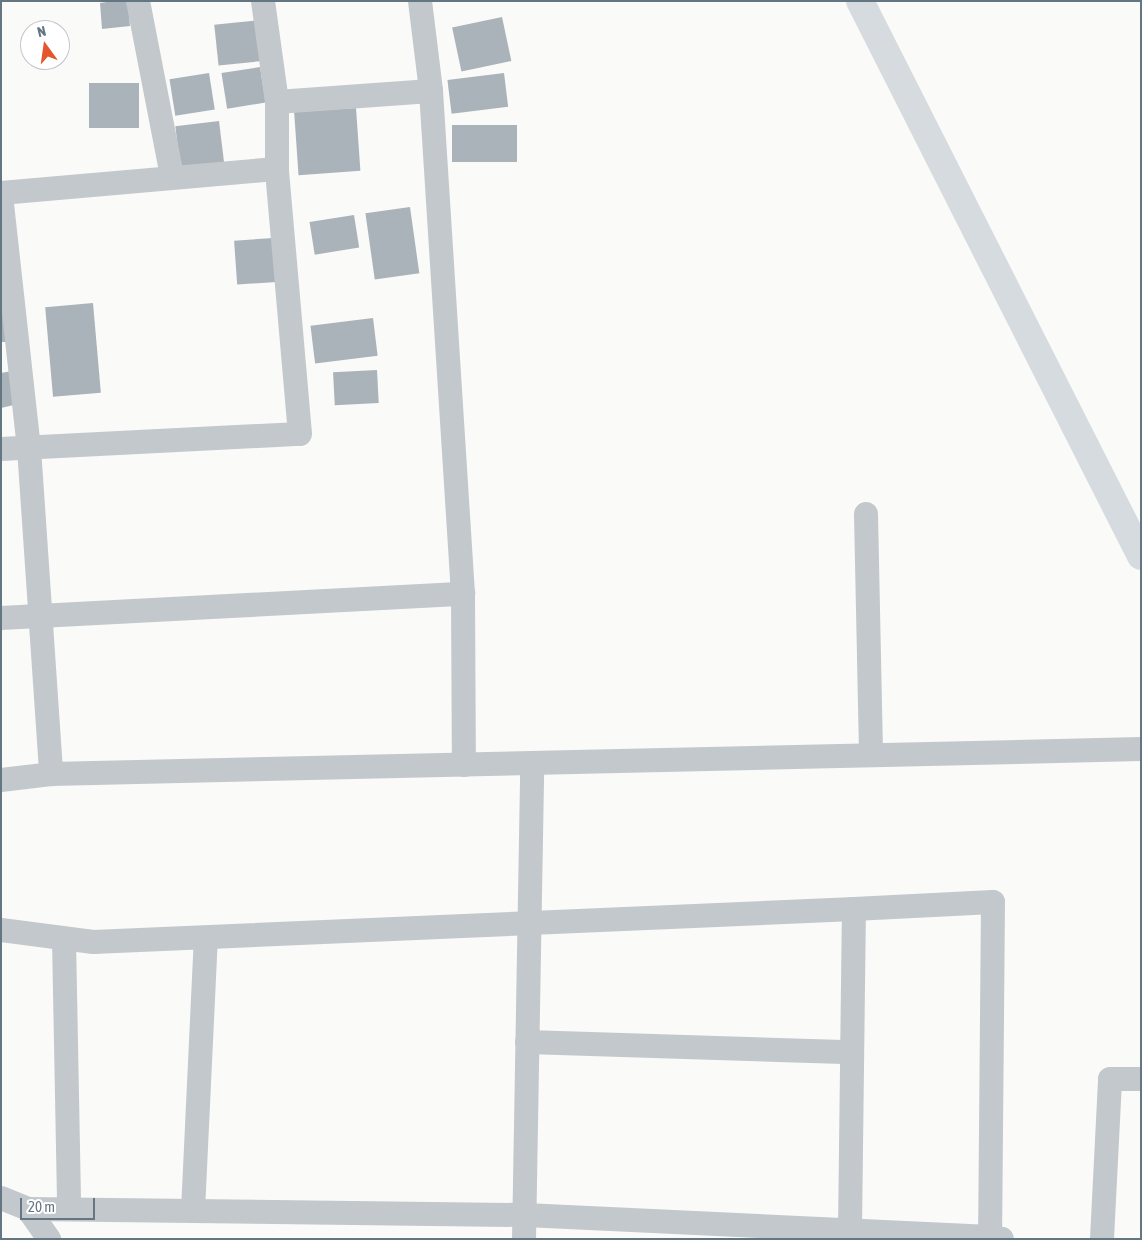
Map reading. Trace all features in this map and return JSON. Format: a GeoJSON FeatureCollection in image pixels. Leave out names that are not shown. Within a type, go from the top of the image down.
{"type":"FeatureCollection","features":[{"type":"Feature","properties":{"kind":"street"},"geometry":{"type":"LineString","coordinates":[[138,1],[172,176]]}},
{"type":"Feature","properties":{"kind":"street"},"geometry":{"type":"LineString","coordinates":[[1,449],[300,434],[277,169],[278,102],[263,1]]}},
{"type":"Feature","properties":{"kind":"street"},"geometry":{"type":"LineString","coordinates":[[420,1],[431,91],[463,594],[464,765]]}},
{"type":"Feature","properties":{"kind":"street"},"geometry":{"type":"LineString","coordinates":[[860,1],[1141,556]]}},
{"type":"Feature","properties":{"kind":"street"},"geometry":{"type":"LineString","coordinates":[[278,102],[431,91]]}},
{"type":"Feature","properties":{"kind":"street"},"geometry":{"type":"LineString","coordinates":[[51,774],[29,448],[1,194],[172,176],[277,169]]}},
{"type":"Feature","properties":{"kind":"street"},"geometry":{"type":"LineString","coordinates":[[866,514],[871,755]]}},
{"type":"Feature","properties":{"kind":"street"},"geometry":{"type":"LineString","coordinates":[[1,618],[41,614],[463,594]]}},
{"type":"Feature","properties":{"kind":"street"},"geometry":{"type":"LineString","coordinates":[[1,780],[51,774],[1141,749]]}},
{"type":"Feature","properties":{"kind":"street"},"geometry":{"type":"LineString","coordinates":[[524,1239],[532,763]]}},
{"type":"Feature","properties":{"kind":"street"},"geometry":{"type":"LineString","coordinates":[[1,930],[94,942],[994,902],[996,1238],[525,1215],[28,1208],[1,1198]]}},
{"type":"Feature","properties":{"kind":"street"},"geometry":{"type":"LineString","coordinates":[[850,1230],[854,909]]}},
{"type":"Feature","properties":{"kind":"street"},"geometry":{"type":"LineString","coordinates":[[194,1211],[206,938]]}},
{"type":"Feature","properties":{"kind":"street"},"geometry":{"type":"LineString","coordinates":[[64,939],[69,1209]]}},
{"type":"Feature","properties":{"kind":"street"},"geometry":{"type":"LineString","coordinates":[[527,1042],[852,1052]]}},
{"type":"Feature","properties":{"kind":"street"},"geometry":{"type":"LineString","coordinates":[[1102,1239],[1110,1079],[1141,1079]]}},
{"type":"Feature","properties":{"kind":"street"},"geometry":{"type":"LineString","coordinates":[[28,1208],[50,1239]]}},
{"type":"Feature","properties":{"kind":"building"},"geometry":{"type":"Polygon","coordinates":[[[128,1],[130,26],[102,29],[100,3],[128,1]]]}},
{"type":"Feature","properties":{"kind":"building"},"geometry":{"type":"Polygon","coordinates":[[[502,17],[511,61],[461,72],[452,28],[502,17]]]}},
{"type":"Feature","properties":{"kind":"building"},"geometry":{"type":"Polygon","coordinates":[[[260,20],[264,61],[219,66],[214,25],[260,20]]]}},
{"type":"Feature","properties":{"kind":"building"},"geometry":{"type":"Polygon","coordinates":[[[260,67],[266,103],[227,109],[221,73],[260,67]]]}},
{"type":"Feature","properties":{"kind":"building"},"geometry":{"type":"Polygon","coordinates":[[[209,73],[215,110],[175,116],[169,79],[209,73]]]}},
{"type":"Feature","properties":{"kind":"building"},"geometry":{"type":"Polygon","coordinates":[[[504,73],[508,107],[452,114],[447,80],[504,73]]]}},
{"type":"Feature","properties":{"kind":"building"},"geometry":{"type":"Polygon","coordinates":[[[89,83],[139,83],[139,128],[89,128],[89,83]]]}},
{"type":"Feature","properties":{"kind":"building"},"geometry":{"type":"Polygon","coordinates":[[[356,108],[360,171],[299,175],[294,112],[356,108]]]}},
{"type":"Feature","properties":{"kind":"building"},"geometry":{"type":"Polygon","coordinates":[[[219,121],[224,163],[180,168],[175,126],[219,121]]]}},
{"type":"Feature","properties":{"kind":"building"},"geometry":{"type":"Polygon","coordinates":[[[452,125],[517,125],[517,162],[452,162],[452,125]]]}},
{"type":"Feature","properties":{"kind":"building"},"geometry":{"type":"Polygon","coordinates":[[[410,207],[419,273],[375,280],[365,213],[410,207]]]}},
{"type":"Feature","properties":{"kind":"building"},"geometry":{"type":"Polygon","coordinates":[[[354,215],[359,248],[315,255],[310,222],[354,215]]]}},
{"type":"Feature","properties":{"kind":"building"},"geometry":{"type":"Polygon","coordinates":[[[273,238],[276,282],[237,285],[234,241],[273,238]]]}},
{"type":"Feature","properties":{"kind":"building"},"geometry":{"type":"Polygon","coordinates":[[[93,303],[101,393],[53,397],[45,307],[93,303]]]}},
{"type":"Feature","properties":{"kind":"building"},"geometry":{"type":"Polygon","coordinates":[[[1,305],[6,305],[9,342],[1,342],[1,305]]]}},
{"type":"Feature","properties":{"kind":"building"},"geometry":{"type":"Polygon","coordinates":[[[373,318],[378,356],[315,363],[310,326],[373,318]]]}},
{"type":"Feature","properties":{"kind":"building"},"geometry":{"type":"Polygon","coordinates":[[[377,370],[379,403],[335,405],[333,372],[377,370]]]}},
{"type":"Feature","properties":{"kind":"building"},"geometry":{"type":"Polygon","coordinates":[[[12,371],[18,404],[1,408],[1,373],[12,371]]]}}]}
